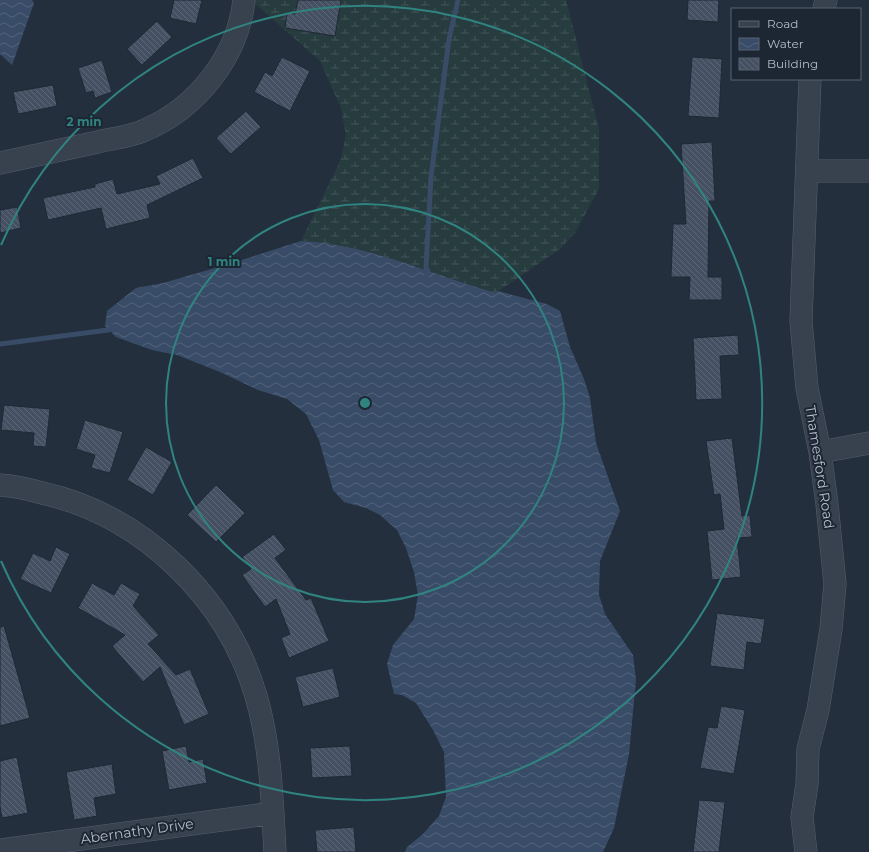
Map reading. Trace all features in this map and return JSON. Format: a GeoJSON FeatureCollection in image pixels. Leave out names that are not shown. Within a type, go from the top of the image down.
{"type":"FeatureCollection","features":[{"type":"Feature","properties":{"kind":"street"},"geometry":{"type":"LineString","coordinates":[[0,163],[145,131],[174,114],[192,100],[208,83],[221,64],[232,45],[244,0]]}},
{"type":"Feature","properties":{"kind":"street","name":"Thamesford Road"},"geometry":{"type":"LineString","coordinates":[[806,852],[802,817],[807,784],[808,749],[818,710],[831,629],[835,584],[820,452],[807,388],[801,321],[808,171],[810,80]]}},
{"type":"Feature","properties":{"kind":"street"},"geometry":{"type":"LineString","coordinates":[[808,171],[869,171]]}},
{"type":"Feature","properties":{"kind":"street"},"geometry":{"type":"LineString","coordinates":[[820,452],[869,443]]}},
{"type":"Feature","properties":{"kind":"street"},"geometry":{"type":"LineString","coordinates":[[0,485],[13,486],[55,496],[86,506],[111,518],[150,543],[191,581],[208,600],[236,645],[247,669],[256,695],[268,745],[275,852]]}},
{"type":"Feature","properties":{"kind":"street","name":"Abernathy Drive"},"geometry":{"type":"LineString","coordinates":[[0,850],[273,812]]}},
{"type":"Feature","properties":{"kind":"green space"},"geometry":{"type":"Polygon","coordinates":[[[251,0],[566,0],[599,129],[599,189],[575,233],[560,249],[496,293],[376,254],[326,243],[301,241],[340,161],[346,136],[341,108],[320,61],[251,0]]]}},
{"type":"Feature","properties":{"kind":"water"},"geometry":{"type":"Polygon","coordinates":[[[0,0],[32,0],[34,3],[12,65],[0,54],[0,0]]]}},
{"type":"Feature","properties":{"kind":"water"},"geometry":{"type":"Polygon","coordinates":[[[301,241],[326,243],[376,254],[472,286],[496,293],[498,291],[547,304],[560,311],[570,347],[584,379],[590,398],[596,443],[620,511],[600,561],[599,595],[605,614],[633,655],[636,680],[629,754],[614,828],[603,852],[405,852],[407,847],[423,834],[439,816],[446,797],[444,752],[433,730],[416,703],[402,695],[394,694],[387,664],[393,645],[414,619],[418,595],[414,572],[406,548],[397,530],[380,515],[366,508],[344,502],[333,490],[319,440],[306,414],[287,399],[258,390],[220,372],[177,355],[152,350],[116,337],[105,326],[107,311],[136,288],[163,283],[301,241]]]}},
{"type":"Feature","properties":{"kind":"building"},"geometry":{"type":"Polygon","coordinates":[[[174,0],[202,0],[196,24],[170,18],[174,0]]]}},
{"type":"Feature","properties":{"kind":"building"},"geometry":{"type":"Polygon","coordinates":[[[298,0],[341,0],[335,36],[285,28],[287,13],[295,14],[298,0]]]}},
{"type":"Feature","properties":{"kind":"building"},"geometry":{"type":"Polygon","coordinates":[[[688,0],[719,0],[718,22],[687,20],[688,0]]]}},
{"type":"Feature","properties":{"kind":"building"},"geometry":{"type":"Polygon","coordinates":[[[157,21],[172,37],[142,65],[127,49],[157,21]]]}},
{"type":"Feature","properties":{"kind":"building"},"geometry":{"type":"Polygon","coordinates":[[[282,57],[310,71],[290,111],[254,92],[265,72],[272,76],[282,57]]]}},
{"type":"Feature","properties":{"kind":"building"},"geometry":{"type":"Polygon","coordinates":[[[692,57],[722,59],[719,118],[688,116],[692,57]]]}},
{"type":"Feature","properties":{"kind":"building"},"geometry":{"type":"Polygon","coordinates":[[[102,60],[112,92],[95,98],[93,91],[86,93],[78,68],[102,60]]]}},
{"type":"Feature","properties":{"kind":"building"},"geometry":{"type":"Polygon","coordinates":[[[53,85],[57,106],[18,114],[13,92],[53,85]]]}},
{"type":"Feature","properties":{"kind":"building"},"geometry":{"type":"Polygon","coordinates":[[[246,111],[261,127],[231,154],[216,138],[246,111]]]}},
{"type":"Feature","properties":{"kind":"building"},"geometry":{"type":"Polygon","coordinates":[[[712,142],[715,201],[709,201],[708,277],[722,277],[722,300],[689,300],[690,277],[671,277],[673,224],[686,224],[681,144],[712,142]]]}},
{"type":"Feature","properties":{"kind":"building"},"geometry":{"type":"Polygon","coordinates":[[[193,158],[203,178],[147,205],[150,218],[106,229],[101,208],[48,220],[43,198],[95,187],[95,184],[113,179],[117,194],[160,184],[156,176],[193,158]]]}},
{"type":"Feature","properties":{"kind":"building"},"geometry":{"type":"Polygon","coordinates":[[[17,207],[21,228],[0,233],[0,210],[17,207]]]}},
{"type":"Feature","properties":{"kind":"building"},"geometry":{"type":"Polygon","coordinates":[[[738,335],[739,355],[720,356],[722,399],[696,400],[693,338],[738,335]]]}},
{"type":"Feature","properties":{"kind":"building"},"geometry":{"type":"Polygon","coordinates":[[[4,405],[50,409],[46,447],[33,446],[34,433],[1,430],[4,405]]]}},
{"type":"Feature","properties":{"kind":"building"},"geometry":{"type":"Polygon","coordinates":[[[85,420],[123,432],[110,473],[91,468],[95,455],[76,449],[85,420]]]}},
{"type":"Feature","properties":{"kind":"building"},"geometry":{"type":"Polygon","coordinates":[[[732,438],[742,516],[750,515],[752,537],[737,538],[741,577],[712,580],[707,531],[724,529],[720,494],[714,495],[706,441],[732,438]]]}},
{"type":"Feature","properties":{"kind":"building"},"geometry":{"type":"Polygon","coordinates":[[[146,447],[172,462],[153,495],[127,480],[146,447]]]}},
{"type":"Feature","properties":{"kind":"building"},"geometry":{"type":"Polygon","coordinates":[[[216,485],[245,513],[216,542],[187,515],[216,485]]]}},
{"type":"Feature","properties":{"kind":"building"},"geometry":{"type":"Polygon","coordinates":[[[274,534],[286,550],[275,558],[306,600],[311,598],[329,641],[289,658],[281,638],[290,634],[276,599],[265,607],[242,575],[251,569],[242,557],[274,534]]]}},
{"type":"Feature","properties":{"kind":"building"},"geometry":{"type":"Polygon","coordinates":[[[56,547],[70,554],[51,593],[20,579],[33,553],[50,561],[56,547]]]}},
{"type":"Feature","properties":{"kind":"building"},"geometry":{"type":"Polygon","coordinates":[[[92,583],[114,595],[121,583],[140,594],[133,606],[159,635],[148,644],[176,675],[190,669],[209,714],[184,725],[160,667],[143,682],[112,646],[125,635],[78,608],[92,583]]]}},
{"type":"Feature","properties":{"kind":"building"},"geometry":{"type":"Polygon","coordinates":[[[717,613],[765,619],[761,644],[747,642],[744,670],[710,666],[717,613]]]}},
{"type":"Feature","properties":{"kind":"building"},"geometry":{"type":"Polygon","coordinates":[[[4,626],[30,718],[0,726],[0,627],[4,626]]]}},
{"type":"Feature","properties":{"kind":"building"},"geometry":{"type":"Polygon","coordinates":[[[333,668],[340,697],[303,707],[295,677],[333,668]]]}},
{"type":"Feature","properties":{"kind":"building"},"geometry":{"type":"Polygon","coordinates":[[[721,706],[745,710],[734,774],[700,768],[708,727],[717,728],[721,706]]]}},
{"type":"Feature","properties":{"kind":"building"},"geometry":{"type":"Polygon","coordinates":[[[186,746],[189,762],[203,759],[207,783],[169,790],[162,751],[186,746]]]}},
{"type":"Feature","properties":{"kind":"building"},"geometry":{"type":"Polygon","coordinates":[[[350,746],[352,776],[312,778],[310,748],[350,746]]]}},
{"type":"Feature","properties":{"kind":"building"},"geometry":{"type":"Polygon","coordinates":[[[17,757],[28,813],[2,818],[0,807],[0,761],[17,757]]]}},
{"type":"Feature","properties":{"kind":"building"},"geometry":{"type":"Polygon","coordinates":[[[112,764],[116,794],[94,798],[97,816],[74,820],[66,772],[112,764]]]}},
{"type":"Feature","properties":{"kind":"building"},"geometry":{"type":"Polygon","coordinates":[[[699,800],[725,802],[719,852],[693,852],[699,800]]]}},
{"type":"Feature","properties":{"kind":"building"},"geometry":{"type":"Polygon","coordinates":[[[354,827],[356,852],[317,852],[315,830],[354,827]]]}},
{"type":"Feature","properties":{"kind":"waterway"},"geometry":{"type":"LineString","coordinates":[[426,277],[428,271],[426,268],[431,177],[449,39],[458,0]]}},
{"type":"Feature","properties":{"kind":"waterway"},"geometry":{"type":"LineString","coordinates":[[0,344],[108,330],[113,327]]}}]}
